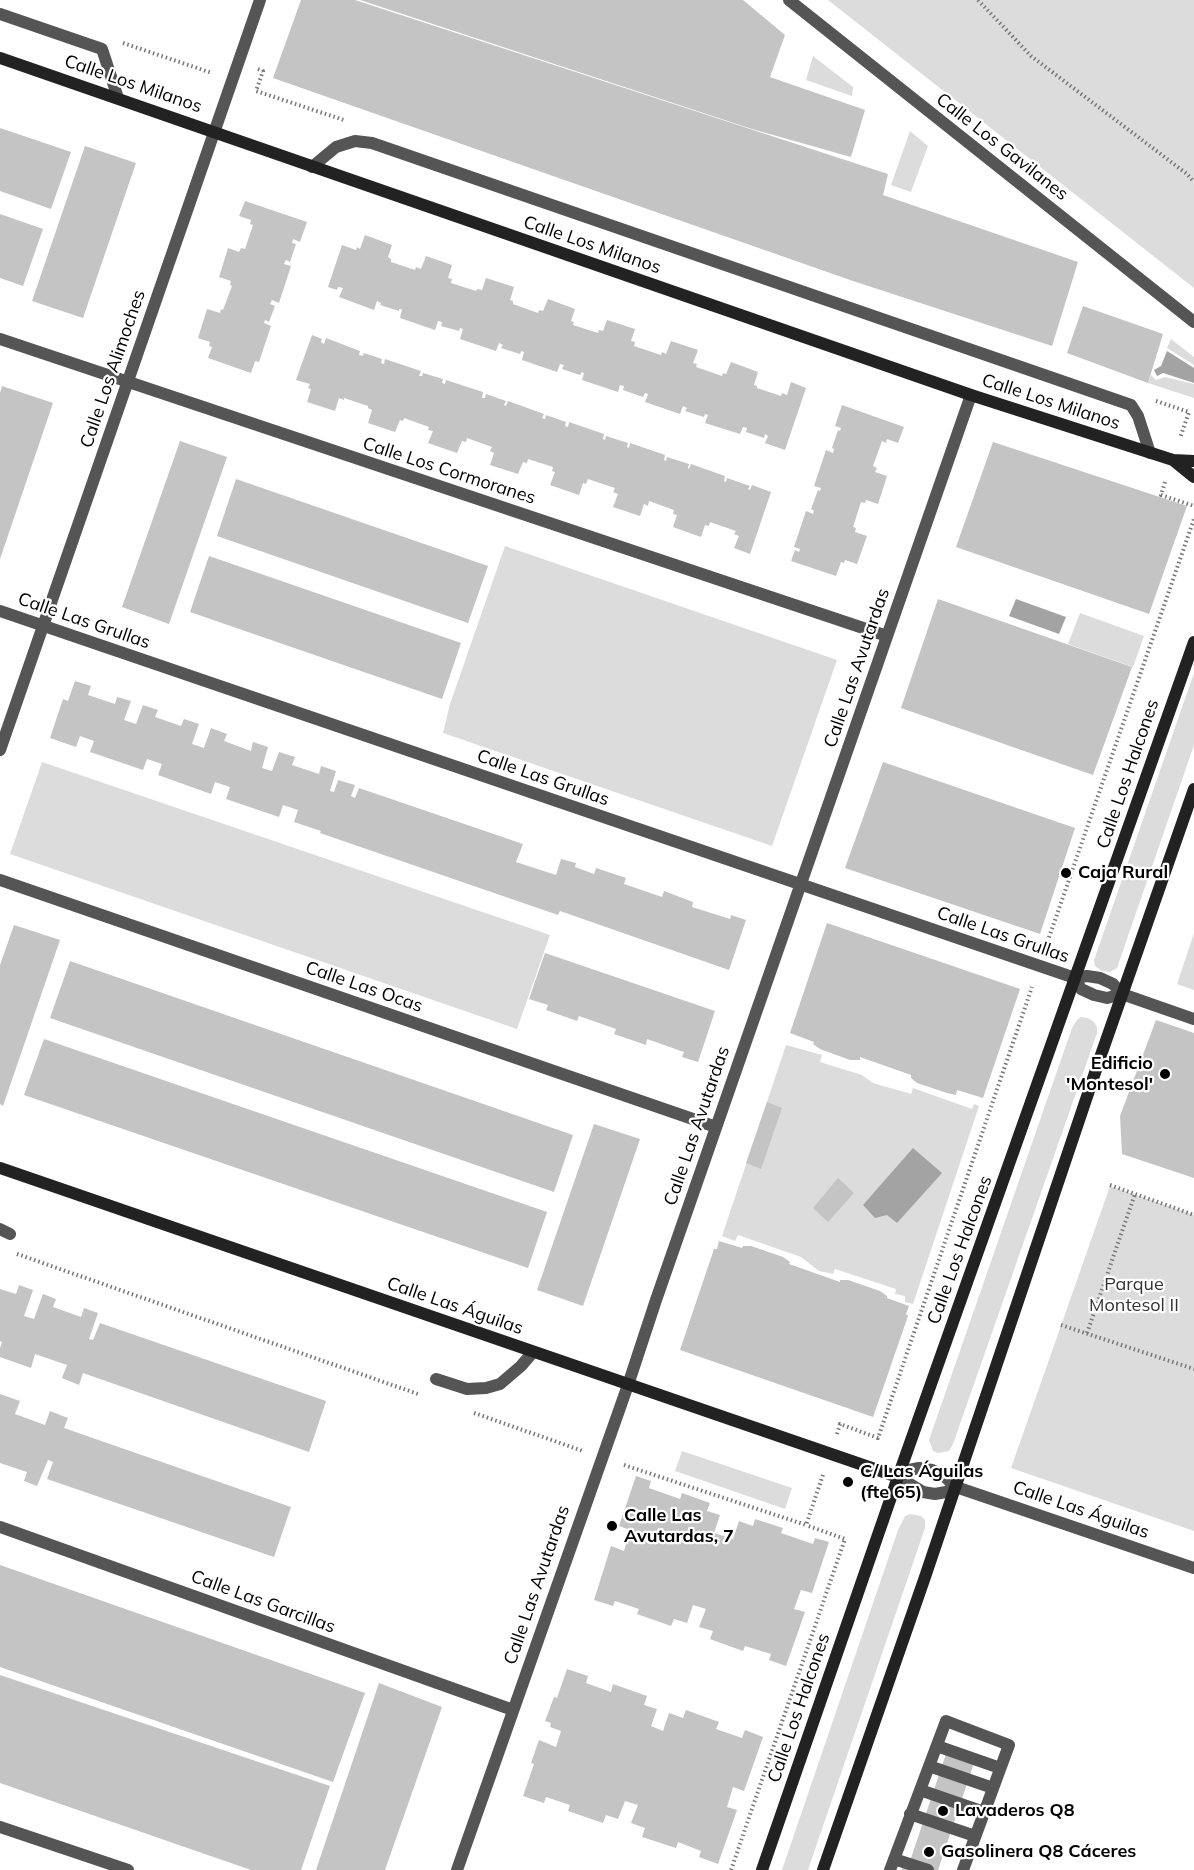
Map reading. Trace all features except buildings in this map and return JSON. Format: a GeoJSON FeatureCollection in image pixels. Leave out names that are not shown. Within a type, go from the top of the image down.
{"type":"FeatureCollection","features":[{"type":"Feature","properties":{"kind":"street","name":"Calle Los Alimoches"},"geometry":{"type":"LineString","coordinates":[[0,750],[260,0]]}},
{"type":"Feature","properties":{"kind":"street","name":"Calle Los Gavilanes"},"geometry":{"type":"LineString","coordinates":[[789,0],[1194,322]]}},
{"type":"Feature","properties":{"kind":"street"},"geometry":{"type":"LineString","coordinates":[[0,14],[102,49],[118,98]]}},
{"type":"Feature","properties":{"kind":"street","name":"Calle Los Milanos"},"geometry":{"type":"LineString","coordinates":[[0,58],[971,395],[1173,460],[1194,461]]}},
{"type":"Feature","properties":{"kind":"street"},"geometry":{"type":"LineString","coordinates":[[312,167],[336,147],[355,141],[372,143],[1131,405],[1138,416],[1150,453]]}},
{"type":"Feature","properties":{"kind":"street","name":"Calle Los Cormoranes"},"geometry":{"type":"LineString","coordinates":[[0,339],[887,636]]}},
{"type":"Feature","properties":{"kind":"street","name":"Calle Las Avutardas"},"geometry":{"type":"LineString","coordinates":[[457,1870],[628,1385],[971,395]]}},
{"type":"Feature","properties":{"kind":"street","name":"Calle Los Milanos"},"geometry":{"type":"LineString","coordinates":[[1173,460],[1194,477]]}},
{"type":"Feature","properties":{"kind":"street","name":"Calle Las Grullas"},"geometry":{"type":"LineString","coordinates":[[0,611],[1039,966],[1075,978],[1087,976],[1100,978],[1113,984],[1122,994],[1194,1019]]}},
{"type":"Feature","properties":{"kind":"street","name":"Calle Los Halcones"},"geometry":{"type":"LineString","coordinates":[[762,1870],[898,1477],[1194,642]]}},
{"type":"Feature","properties":{"kind":"street"},"geometry":{"type":"LineString","coordinates":[[823,1870],[1194,789]]}},
{"type":"Feature","properties":{"kind":"street","name":"Calle Las Ocas"},"geometry":{"type":"LineString","coordinates":[[0,880],[716,1127]]}},
{"type":"Feature","properties":{"kind":"street","name":"Calle Las Grullas"},"geometry":{"type":"LineString","coordinates":[[1075,978],[1081,989],[1094,995],[1107,998],[1122,994]]}},
{"type":"Feature","properties":{"kind":"street","name":"Calle Las Águilas"},"geometry":{"type":"LineString","coordinates":[[0,1168],[898,1477],[922,1492],[935,1494],[956,1487]]}},
{"type":"Feature","properties":{"kind":"street"},"geometry":{"type":"LineString","coordinates":[[436,1379],[467,1389],[486,1388],[500,1384],[533,1352]]}},
{"type":"Feature","properties":{"kind":"street","name":"Calle Las Águilas"},"geometry":{"type":"LineString","coordinates":[[898,1477],[909,1470],[919,1468],[932,1470],[956,1487],[1194,1568]]}},
{"type":"Feature","properties":{"kind":"street","name":"Calle Las Garcillas"},"geometry":{"type":"LineString","coordinates":[[0,1527],[513,1710]]}},
{"type":"Feature","properties":{"kind":"street"},"geometry":{"type":"LineString","coordinates":[[928,1870],[892,1865],[946,1721],[1009,1745],[963,1870]]}},
{"type":"Feature","properties":{"kind":"street"},"geometry":{"type":"LineString","coordinates":[[937,1746],[1000,1768]]}},
{"type":"Feature","properties":{"kind":"street"},"geometry":{"type":"LineString","coordinates":[[928,1766],[993,1788]]}},
{"type":"Feature","properties":{"kind":"street"},"geometry":{"type":"LineString","coordinates":[[920,1790],[984,1812]]}},
{"type":"Feature","properties":{"kind":"street"},"geometry":{"type":"LineString","coordinates":[[910,1814],[975,1836]]}},
{"type":"Feature","properties":{"kind":"street"},"geometry":{"type":"LineString","coordinates":[[0,1827],[128,1870]]}},
{"type":"Feature","properties":{"kind":"path"},"geometry":{"type":"LineString","coordinates":[[978,0],[1031,56],[1187,174],[1194,182]]}},
{"type":"Feature","properties":{"kind":"path"},"geometry":{"type":"LineString","coordinates":[[806,1525],[840,1424],[878,1438],[1194,519]]}},
{"type":"Feature","properties":{"kind":"path"},"geometry":{"type":"LineString","coordinates":[[1110,1185],[1194,1215]]}},
{"type":"Feature","properties":{"kind":"path"},"geometry":{"type":"LineString","coordinates":[[1087,1333],[1135,1194]]}},
{"type":"Feature","properties":{"kind":"path"},"geometry":{"type":"LineString","coordinates":[[11,1252],[423,1395]]}},
{"type":"Feature","properties":{"kind":"path"},"geometry":{"type":"LineString","coordinates":[[1061,1325],[1194,1370]]}},
{"type":"Feature","properties":{"kind":"path"},"geometry":{"type":"LineString","coordinates":[[468,1411],[845,1539],[731,1870]]}},
{"type":"Feature","properties":{"kind":"green space"},"geometry":{"type":"Polygon","coordinates":[[[828,0],[1194,0],[1194,288],[828,0]]]}},
{"type":"Feature","properties":{"kind":"green space"},"geometry":{"type":"Polygon","coordinates":[[[813,56],[853,87],[852,96],[806,80],[813,56]]]}},
{"type":"Feature","properties":{"kind":"green space"},"geometry":{"type":"Polygon","coordinates":[[[910,131],[928,146],[911,192],[891,185],[910,131]]]}},
{"type":"Feature","properties":{"kind":"green space"},"geometry":{"type":"Polygon","coordinates":[[[1171,339],[1194,357],[1194,365],[1167,348],[1171,339]]]}},
{"type":"Feature","properties":{"kind":"green space"},"geometry":{"type":"Polygon","coordinates":[[[1151,375],[1156,380],[1165,377],[1194,384],[1194,398],[1148,383],[1151,375]]]}},
{"type":"Feature","properties":{"kind":"green space"},"geometry":{"type":"Polygon","coordinates":[[[505,546],[837,660],[772,846],[443,733],[450,704],[505,546]]]}},
{"type":"Feature","properties":{"kind":"green space"},"geometry":{"type":"Polygon","coordinates":[[[1080,613],[1144,636],[1133,667],[1068,644],[1080,613]]]}},
{"type":"Feature","properties":{"kind":"green space"},"geometry":{"type":"Polygon","coordinates":[[[1194,673],[1194,745],[1117,968],[1110,972],[1102,971],[1095,966],[1094,960],[1194,673]]]}},
{"type":"Feature","properties":{"kind":"green space"},"geometry":{"type":"Polygon","coordinates":[[[42,762],[550,935],[517,1029],[10,854],[42,762]]]}},
{"type":"Feature","properties":{"kind":"green space"},"geometry":{"type":"Polygon","coordinates":[[[1194,933],[1194,990],[1177,984],[1194,933]]]}},
{"type":"Feature","properties":{"kind":"green space"},"geometry":{"type":"Polygon","coordinates":[[[1081,1017],[1094,1022],[1097,1033],[953,1444],[949,1451],[938,1453],[933,1451],[929,1440],[1072,1028],[1081,1017]]]}},
{"type":"Feature","properties":{"kind":"green space"},"geometry":{"type":"Polygon","coordinates":[[[786,1045],[822,1055],[820,1062],[862,1075],[873,1083],[911,1094],[913,1088],[972,1109],[974,1104],[979,1106],[913,1304],[905,1302],[905,1296],[895,1294],[896,1289],[835,1269],[833,1274],[819,1271],[801,1257],[738,1235],[735,1241],[722,1236],[786,1045]]]}},
{"type":"Feature","properties":{"kind":"green space","name":"Parque Montesol II"},"geometry":{"type":"Polygon","coordinates":[[[1110,1186],[1194,1215],[1194,1531],[1011,1468],[1110,1186]]]}},
{"type":"Feature","properties":{"kind":"green space"},"geometry":{"type":"Polygon","coordinates":[[[682,1451],[792,1488],[785,1509],[675,1471],[682,1451]]]}},
{"type":"Feature","properties":{"kind":"green space"},"geometry":{"type":"Polygon","coordinates":[[[910,1514],[921,1516],[925,1520],[925,1528],[808,1870],[782,1870],[898,1530],[905,1516],[910,1514]]]}},
{"type":"Feature","properties":{"kind":"shaded area"},"geometry":{"type":"Polygon","coordinates":[[[1167,351],[1194,368],[1194,383],[1163,373],[1157,376],[1154,370],[1161,366],[1167,351]]]}},
{"type":"Feature","properties":{"kind":"shaded area"},"geometry":{"type":"Polygon","coordinates":[[[1016,599],[1066,617],[1059,634],[1009,616],[1016,599]]]}},
{"type":"Feature","properties":{"kind":"shaded area"},"geometry":{"type":"Polygon","coordinates":[[[913,1148],[942,1173],[897,1223],[887,1215],[875,1218],[863,1205],[913,1148]]]}},
{"type":"Feature","properties":{"kind":"place","name":"Caja Rural"},"geometry":{"type":"Point","coordinates":[1066,873]}},
{"type":"Feature","properties":{"kind":"place","name":"Edificio 'Montesol'"},"geometry":{"type":"Point","coordinates":[1165,1074]}},
{"type":"Feature","properties":{"kind":"place","name":"C/ Las Águilas (fte 65)"},"geometry":{"type":"Point","coordinates":[848,1482]}},
{"type":"Feature","properties":{"kind":"place","name":"Calle Las Avutardas, 7"},"geometry":{"type":"Point","coordinates":[612,1526]}},
{"type":"Feature","properties":{"kind":"place","name":"Lavaderos Q8"},"geometry":{"type":"Point","coordinates":[943,1811]}},
{"type":"Feature","properties":{"kind":"place","name":"Gasolinera Q8 Cáceres"},"geometry":{"type":"Point","coordinates":[929,1852]}}]}
